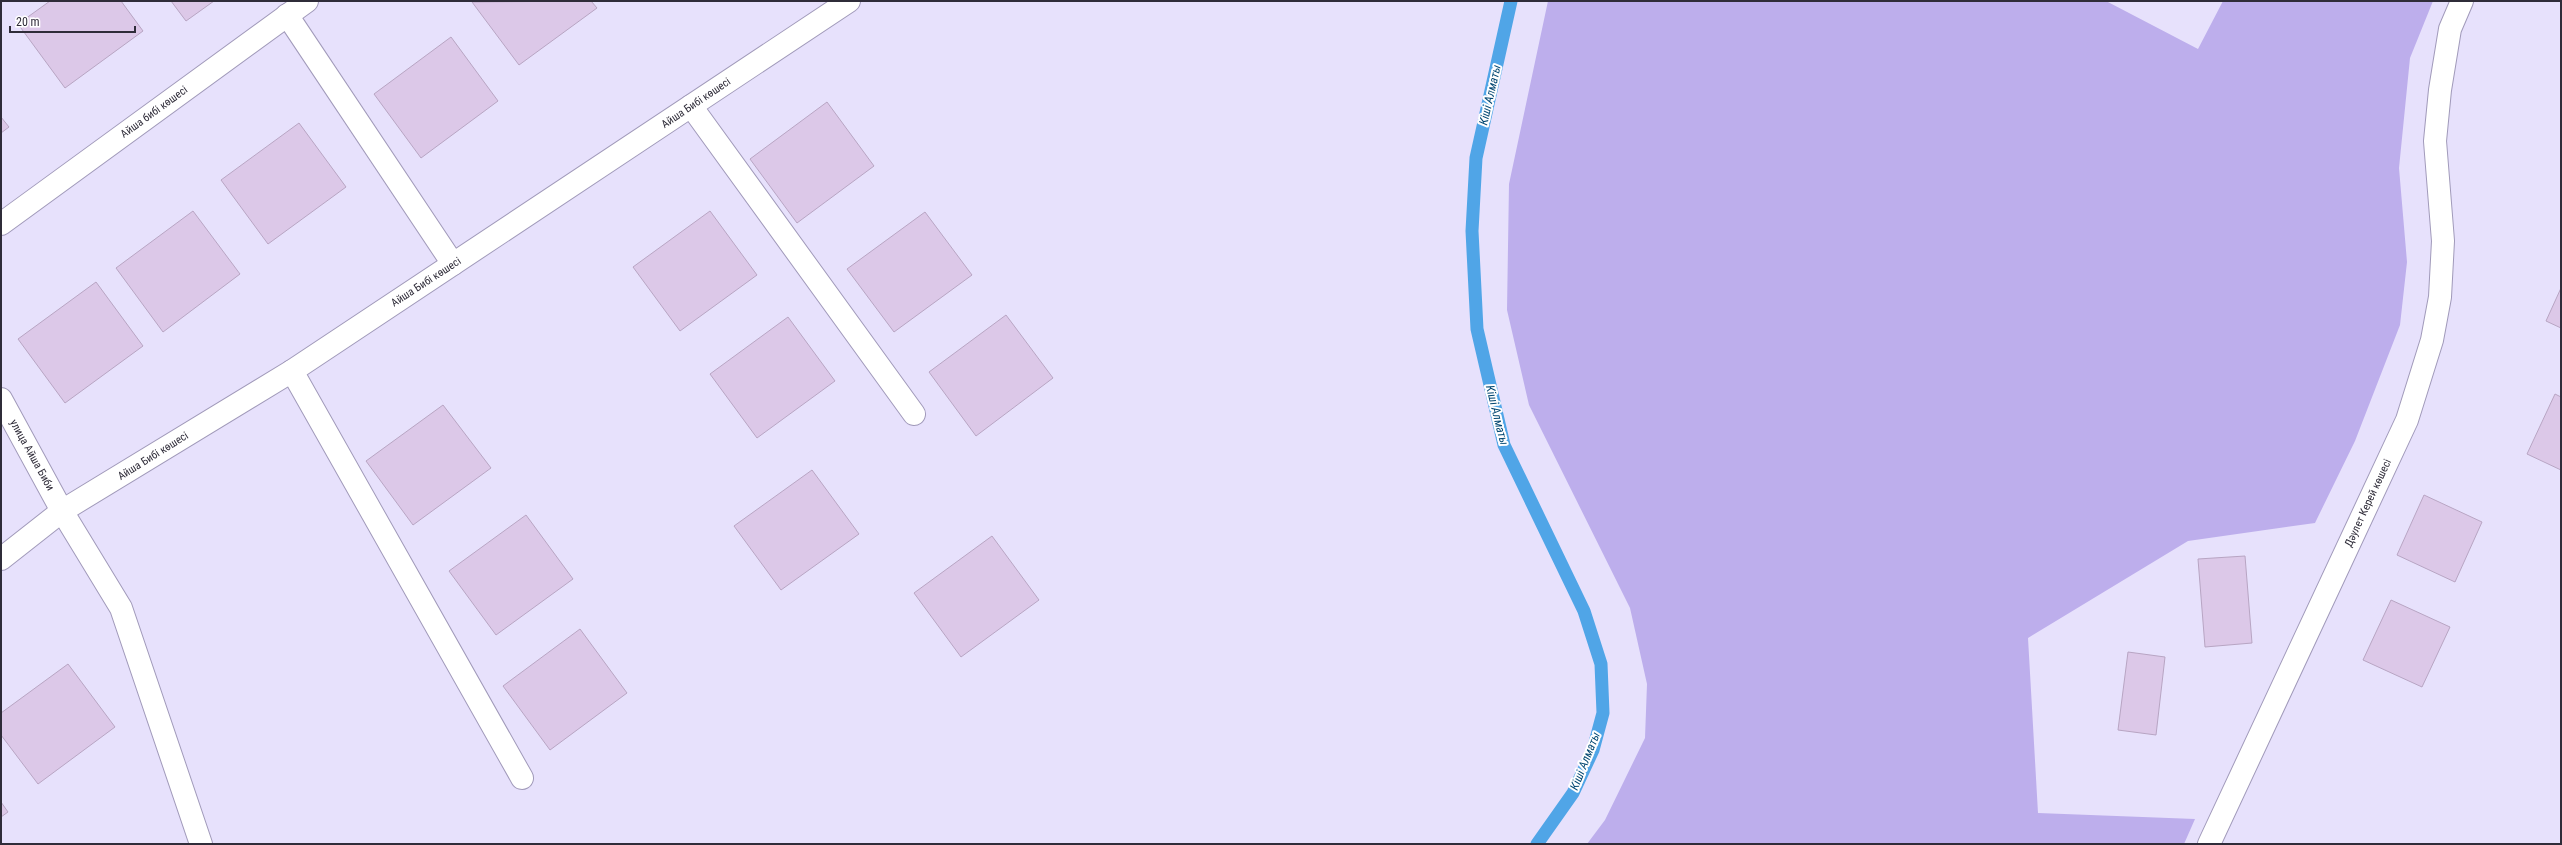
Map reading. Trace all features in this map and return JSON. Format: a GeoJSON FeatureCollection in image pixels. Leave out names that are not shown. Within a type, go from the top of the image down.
{"type":"FeatureCollection","features":[{"type":"Feature","properties":{"kind":"street","name":"Айша бибі көшесі"},"geometry":{"type":"LineString","coordinates":[[1,224],[307,1]]}},
{"type":"Feature","properties":{"kind":"street","name":"Айша Бибі көшесі"},"geometry":{"type":"LineString","coordinates":[[1,559],[62,511],[292,371],[849,1]]}},
{"type":"Feature","properties":{"kind":"street","name":"Дәулет Керей көшесі"},"geometry":{"type":"LineString","coordinates":[[2209,844],[2407,420],[2432,340],[2440,297],[2443,241],[2435,141],[2440,90],[2450,29],[2462,1]]}},
{"type":"Feature","properties":{"kind":"street"},"geometry":{"type":"LineString","coordinates":[[287,15],[453,264]]}},
{"type":"Feature","properties":{"kind":"street"},"geometry":{"type":"LineString","coordinates":[[691,106],[914,414]]}},
{"type":"Feature","properties":{"kind":"street"},"geometry":{"type":"LineString","coordinates":[[292,371],[522,778]]}},
{"type":"Feature","properties":{"kind":"street","name":"улица Айша Биби"},"geometry":{"type":"LineString","coordinates":[[1,400],[62,511],[121,608],[201,844]]}},
{"type":"Feature","properties":{"kind":"shaded area"},"geometry":{"type":"Polygon","coordinates":[[[1548,1],[2106,1],[2198,49],[2223,1],[2433,1],[2410,58],[2399,168],[2407,262],[2400,325],[2355,441],[2315,523],[2188,541],[2028,638],[2038,813],[2195,819],[2184,844],[1587,844],[1605,820],[1645,738],[1647,684],[1630,608],[1529,405],[1507,310],[1509,184],[1548,1]]]}},
{"type":"Feature","properties":{"kind":"building"},"geometry":{"type":"Polygon","coordinates":[[[50,1],[121,1],[143,31],[65,88],[18,24],[50,1]]]}},
{"type":"Feature","properties":{"kind":"building"},"geometry":{"type":"Polygon","coordinates":[[[171,1],[214,1],[186,21],[171,1]]]}},
{"type":"Feature","properties":{"kind":"building"},"geometry":{"type":"Polygon","coordinates":[[[591,1],[597,8],[519,65],[472,2],[591,1]]]}},
{"type":"Feature","properties":{"kind":"building"},"geometry":{"type":"Polygon","coordinates":[[[451,37],[498,101],[421,158],[374,94],[451,37]]]}},
{"type":"Feature","properties":{"kind":"building"},"geometry":{"type":"Polygon","coordinates":[[[827,102],[874,166],[797,223],[750,159],[827,102]]]}},
{"type":"Feature","properties":{"kind":"building"},"geometry":{"type":"Polygon","coordinates":[[[1,117],[9,127],[1,133],[1,117]]]}},
{"type":"Feature","properties":{"kind":"building"},"geometry":{"type":"Polygon","coordinates":[[[299,123],[346,187],[268,244],[221,180],[299,123]]]}},
{"type":"Feature","properties":{"kind":"building"},"geometry":{"type":"Polygon","coordinates":[[[193,211],[240,274],[163,332],[116,268],[193,211]]]}},
{"type":"Feature","properties":{"kind":"building"},"geometry":{"type":"Polygon","coordinates":[[[710,211],[757,275],[680,331],[633,267],[710,211]]]}},
{"type":"Feature","properties":{"kind":"building"},"geometry":{"type":"Polygon","coordinates":[[[925,212],[972,275],[894,332],[847,269],[925,212]]]}},
{"type":"Feature","properties":{"kind":"building"},"geometry":{"type":"Polygon","coordinates":[[[96,282],[143,346],[65,403],[18,339],[96,282]]]}},
{"type":"Feature","properties":{"kind":"building"},"geometry":{"type":"Polygon","coordinates":[[[2561,288],[2561,328],[2546,321],[2561,288]]]}},
{"type":"Feature","properties":{"kind":"building"},"geometry":{"type":"Polygon","coordinates":[[[1006,315],[1053,378],[976,436],[929,372],[1006,315]]]}},
{"type":"Feature","properties":{"kind":"building"},"geometry":{"type":"Polygon","coordinates":[[[788,317],[835,381],[757,438],[710,374],[788,317]]]}},
{"type":"Feature","properties":{"kind":"building"},"geometry":{"type":"Polygon","coordinates":[[[2555,394],[2561,397],[2561,470],[2527,454],[2555,394]]]}},
{"type":"Feature","properties":{"kind":"building"},"geometry":{"type":"Polygon","coordinates":[[[443,405],[491,468],[413,525],[366,461],[443,405]]]}},
{"type":"Feature","properties":{"kind":"building"},"geometry":{"type":"Polygon","coordinates":[[[812,470],[859,534],[781,590],[734,526],[812,470]]]}},
{"type":"Feature","properties":{"kind":"building"},"geometry":{"type":"Polygon","coordinates":[[[2424,495],[2482,522],[2455,582],[2397,555],[2424,495]]]}},
{"type":"Feature","properties":{"kind":"building"},"geometry":{"type":"Polygon","coordinates":[[[526,515],[573,579],[496,635],[449,571],[526,515]]]}},
{"type":"Feature","properties":{"kind":"building"},"geometry":{"type":"Polygon","coordinates":[[[992,536],[1039,600],[961,657],[914,593],[992,536]]]}},
{"type":"Feature","properties":{"kind":"building"},"geometry":{"type":"Polygon","coordinates":[[[2245,556],[2252,643],[2205,647],[2198,559],[2245,556]]]}},
{"type":"Feature","properties":{"kind":"building"},"geometry":{"type":"Polygon","coordinates":[[[2391,600],[2450,627],[2422,687],[2363,660],[2391,600]]]}},
{"type":"Feature","properties":{"kind":"building"},"geometry":{"type":"Polygon","coordinates":[[[580,629],[627,693],[550,750],[503,686],[580,629]]]}},
{"type":"Feature","properties":{"kind":"building"},"geometry":{"type":"Polygon","coordinates":[[[2128,652],[2165,657],[2156,735],[2118,730],[2128,652]]]}},
{"type":"Feature","properties":{"kind":"building"},"geometry":{"type":"Polygon","coordinates":[[[68,664],[115,727],[38,784],[1,735],[1,713],[68,664]]]}},
{"type":"Feature","properties":{"kind":"building"},"geometry":{"type":"Polygon","coordinates":[[[1,802],[8,812],[1,817],[1,802]]]}},
{"type":"Feature","properties":{"kind":"waterway","name":"Кіші Алматы"},"geometry":{"type":"LineString","coordinates":[[1511,1],[1476,158],[1472,231],[1477,329],[1504,445],[1584,611],[1601,664],[1603,713],[1593,750],[1573,793],[1537,844]]}}]}
